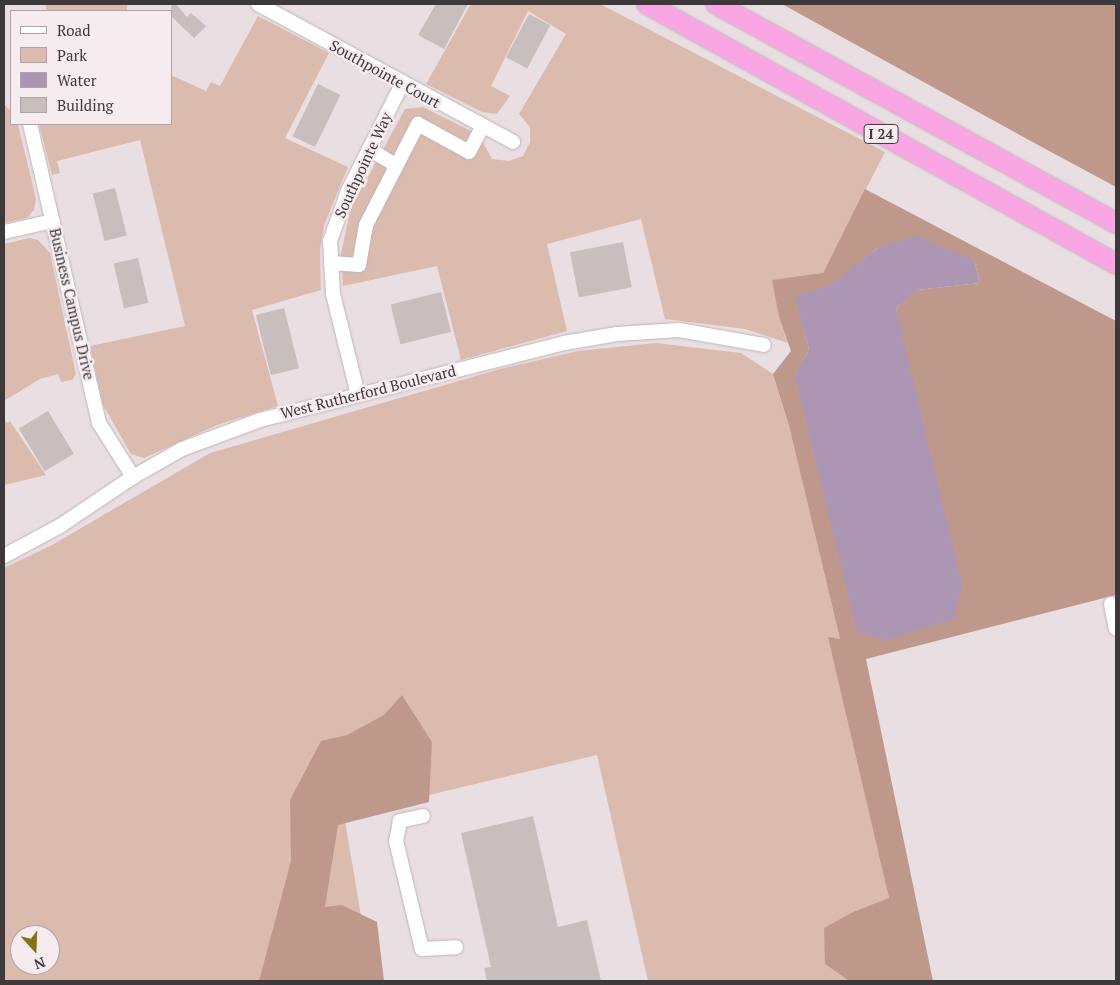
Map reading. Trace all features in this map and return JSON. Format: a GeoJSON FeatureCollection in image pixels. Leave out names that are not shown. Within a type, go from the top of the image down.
{"type":"FeatureCollection","features":[{"type":"Feature","properties":{"kind":"highway","name":"I 24"},"geometry":{"type":"LineString","coordinates":[[647,4],[1116,264]]}},
{"type":"Feature","properties":{"kind":"highway","name":"I 24"},"geometry":{"type":"LineString","coordinates":[[716,4],[1116,223]]}},
{"type":"Feature","properties":{"kind":"street","name":"Southpointe Court"},"geometry":{"type":"LineString","coordinates":[[258,4],[402,84],[513,142]]}},
{"type":"Feature","properties":{"kind":"street","name":"Southpointe Way"},"geometry":{"type":"LineString","coordinates":[[358,395],[333,294],[330,241],[348,191],[402,84]]}},
{"type":"Feature","properties":{"kind":"street"},"geometry":{"type":"LineString","coordinates":[[331,263],[360,265],[366,224],[418,124],[469,152],[483,126]]}},
{"type":"Feature","properties":{"kind":"street","name":"Business Campus Drive"},"geometry":{"type":"LineString","coordinates":[[30,125],[99,423],[133,477]]}},
{"type":"Feature","properties":{"kind":"street"},"geometry":{"type":"LineString","coordinates":[[369,149],[396,165]]}},
{"type":"Feature","properties":{"kind":"street"},"geometry":{"type":"LineString","coordinates":[[4,232],[53,221]]}},
{"type":"Feature","properties":{"kind":"street","name":"West Rutherford Boulevard"},"geometry":{"type":"LineString","coordinates":[[4,556],[60,526],[133,477],[182,449],[260,420],[564,343],[617,334],[679,330],[764,345]]}},
{"type":"Feature","properties":{"kind":"street"},"geometry":{"type":"LineString","coordinates":[[1111,604],[1116,629]]}},
{"type":"Feature","properties":{"kind":"street"},"geometry":{"type":"LineString","coordinates":[[423,816],[400,821],[396,841],[422,949],[456,947]]}},
{"type":"Feature","properties":{"kind":"green space"},"geometry":{"type":"Polygon","coordinates":[[[46,4],[127,4],[127,10],[46,10],[46,4]]]}},
{"type":"Feature","properties":{"kind":"green space"},"geometry":{"type":"Polygon","coordinates":[[[471,4],[600,4],[885,152],[823,273],[779,317],[788,343],[745,329],[665,319],[641,219],[547,244],[567,331],[461,360],[437,266],[343,286],[341,253],[351,208],[405,109],[423,107],[479,135],[492,159],[509,161],[523,156],[530,142],[530,127],[519,114],[566,34],[528,11],[491,86],[510,96],[497,114],[482,112],[426,84],[471,4]]]}},
{"type":"Feature","properties":{"kind":"green space"},"geometry":{"type":"Polygon","coordinates":[[[258,16],[329,53],[285,138],[348,167],[324,225],[320,250],[321,290],[252,310],[278,406],[217,425],[144,458],[131,454],[103,405],[90,346],[185,326],[140,140],[57,161],[60,173],[52,175],[39,125],[172,125],[172,75],[206,91],[211,82],[220,86],[258,16]]]}},
{"type":"Feature","properties":{"kind":"green space"},"geometry":{"type":"Polygon","coordinates":[[[4,104],[10,110],[10,125],[18,125],[36,199],[34,210],[27,218],[4,223],[4,104]]]}},
{"type":"Feature","properties":{"kind":"green space"},"geometry":{"type":"Polygon","coordinates":[[[29,238],[38,240],[50,253],[76,374],[72,380],[61,382],[58,374],[40,379],[4,401],[4,244],[29,238]]]}},
{"type":"Feature","properties":{"kind":"green space"},"geometry":{"type":"Polygon","coordinates":[[[656,343],[741,353],[773,374],[789,426],[846,664],[889,899],[853,912],[825,964],[849,981],[648,981],[597,755],[344,815],[372,981],[4,981],[4,568],[52,545],[210,453],[500,369],[578,351],[656,343]]]}},
{"type":"Feature","properties":{"kind":"green space"},"geometry":{"type":"Polygon","coordinates":[[[4,419],[7,423],[10,421],[46,475],[4,485],[4,419]]]}},
{"type":"Feature","properties":{"kind":"shaded area"},"geometry":{"type":"Polygon","coordinates":[[[782,4],[1116,4],[1116,187],[1027,139],[782,4]]]}},
{"type":"Feature","properties":{"kind":"shaded area"},"geometry":{"type":"Polygon","coordinates":[[[865,189],[1116,321],[1116,595],[866,659],[933,981],[849,981],[825,964],[824,928],[853,912],[889,898],[828,637],[840,639],[789,426],[773,374],[791,351],[779,317],[772,280],[823,273],[865,189]],[[879,247],[828,287],[796,296],[809,349],[795,377],[901,335],[896,309],[916,290],[980,283],[974,260],[879,247]]]}},
{"type":"Feature","properties":{"kind":"shaded area"},"geometry":{"type":"Polygon","coordinates":[[[402,695],[432,742],[429,802],[338,825],[325,907],[342,905],[377,922],[384,981],[259,981],[291,861],[290,800],[321,741],[347,735],[384,715],[402,695]]]}},
{"type":"Feature","properties":{"kind":"water"},"geometry":{"type":"Polygon","coordinates":[[[917,236],[974,260],[980,283],[917,290],[896,309],[962,585],[954,619],[886,640],[857,632],[795,376],[809,349],[795,296],[828,286],[879,247],[917,236]]]}},
{"type":"Feature","properties":{"kind":"building"},"geometry":{"type":"Polygon","coordinates":[[[171,4],[176,4],[187,17],[191,13],[206,26],[194,38],[172,17],[171,4]]]}},
{"type":"Feature","properties":{"kind":"building"},"geometry":{"type":"Polygon","coordinates":[[[436,4],[468,4],[444,49],[418,35],[436,4]]]}},
{"type":"Feature","properties":{"kind":"building"},"geometry":{"type":"Polygon","coordinates":[[[529,14],[550,25],[527,69],[506,57],[529,14]]]}},
{"type":"Feature","properties":{"kind":"building"},"geometry":{"type":"Polygon","coordinates":[[[318,84],[340,95],[315,147],[293,136],[318,84]]]}},
{"type":"Feature","properties":{"kind":"building"},"geometry":{"type":"Polygon","coordinates":[[[115,188],[127,236],[105,241],[93,194],[115,188]]]}},
{"type":"Feature","properties":{"kind":"building"},"geometry":{"type":"Polygon","coordinates":[[[623,242],[632,287],[579,297],[570,252],[623,242]]]}},
{"type":"Feature","properties":{"kind":"building"},"geometry":{"type":"Polygon","coordinates":[[[138,258],[148,303],[124,308],[114,264],[138,258]]]}},
{"type":"Feature","properties":{"kind":"building"},"geometry":{"type":"Polygon","coordinates":[[[441,292],[451,332],[400,344],[391,305],[441,292]]]}},
{"type":"Feature","properties":{"kind":"building"},"geometry":{"type":"Polygon","coordinates":[[[284,308],[299,368],[271,375],[256,315],[284,308]]]}},
{"type":"Feature","properties":{"kind":"building"},"geometry":{"type":"Polygon","coordinates":[[[48,411],[74,454],[45,471],[19,429],[48,411]]]}},
{"type":"Feature","properties":{"kind":"building"},"geometry":{"type":"Polygon","coordinates":[[[533,816],[558,927],[587,920],[601,981],[487,981],[484,968],[491,967],[461,833],[533,816]]]}}]}
